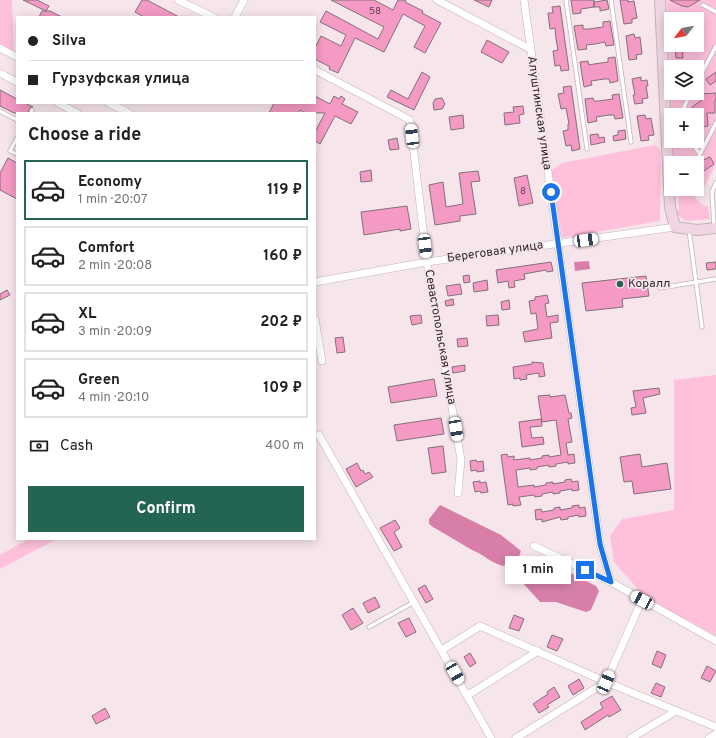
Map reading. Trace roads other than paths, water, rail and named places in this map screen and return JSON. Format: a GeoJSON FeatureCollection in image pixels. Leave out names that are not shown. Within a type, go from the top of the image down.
{"type":"FeatureCollection","features":[{"type":"Feature","properties":{"kind":"main road"},"geometry":{"type":"LineString","coordinates":[[660,0],[670,207],[675,227],[697,230],[715,228]]}},
{"type":"Feature","properties":{"kind":"street"},"geometry":{"type":"LineString","coordinates":[[178,0],[211,16]]}},
{"type":"Feature","properties":{"kind":"street"},"geometry":{"type":"LineString","coordinates":[[236,16],[244,0]]}},
{"type":"Feature","properties":{"kind":"street"},"geometry":{"type":"LineString","coordinates":[[437,0],[530,49]]}},
{"type":"Feature","properties":{"kind":"street","name":"Алуштинская улица"},"geometry":{"type":"LineString","coordinates":[[524,0],[600,544],[611,582]]}},
{"type":"Feature","properties":{"kind":"street"},"geometry":{"type":"LineString","coordinates":[[0,48],[16,56]]}},
{"type":"Feature","properties":{"kind":"street","name":"Севастопольская улица"},"geometry":{"type":"LineString","coordinates":[[316,71],[410,120],[427,262],[461,460],[458,493]]}},
{"type":"Feature","properties":{"kind":"street"},"geometry":{"type":"LineString","coordinates":[[1,75],[16,82]]}},
{"type":"Feature","properties":{"kind":"street"},"geometry":{"type":"LineString","coordinates":[[60,104],[74,112]]}},
{"type":"Feature","properties":{"kind":"street"},"geometry":{"type":"LineString","coordinates":[[111,104],[127,112]]}},
{"type":"Feature","properties":{"kind":"street","name":"Береговая улица"},"geometry":{"type":"LineString","coordinates":[[316,282],[427,262],[675,227]]}},
{"type":"Feature","properties":{"kind":"street"},"geometry":{"type":"LineString","coordinates":[[316,325],[322,361]]}},
{"type":"Feature","properties":{"kind":"street"},"geometry":{"type":"LineString","coordinates":[[319,435],[492,738]]}},
{"type":"Feature","properties":{"kind":"street"},"geometry":{"type":"LineString","coordinates":[[534,546],[611,582],[716,641]]}},
{"type":"Feature","properties":{"kind":"street"},"geometry":{"type":"LineString","coordinates":[[516,738],[606,682],[642,600]]}},
{"type":"Feature","properties":{"kind":"street"},"geometry":{"type":"LineString","coordinates":[[442,650],[480,626],[606,682],[716,727]]}},
{"type":"Feature","properties":{"kind":"street"},"geometry":{"type":"LineString","coordinates":[[468,695],[538,652]]}},
{"type":"Feature","properties":{"kind":"street"},"geometry":{"type":"LineString","coordinates":[[631,738],[676,710]]}},
{"type":"Feature","properties":{"kind":"street"},"geometry":{"type":"LineString","coordinates":[[710,738],[716,734]]}},
{"type":"Feature","properties":{"kind":"lane"},"geometry":{"type":"LineString","coordinates":[[566,0],[587,149]]}},
{"type":"Feature","properties":{"kind":"lane"},"geometry":{"type":"LineString","coordinates":[[611,0],[631,142]]}},
{"type":"Feature","properties":{"kind":"lane"},"geometry":{"type":"LineString","coordinates":[[703,5],[716,12]]}},
{"type":"Feature","properties":{"kind":"lane"},"geometry":{"type":"LineString","coordinates":[[704,69],[716,46]]}},
{"type":"Feature","properties":{"kind":"lane"},"geometry":{"type":"LineString","coordinates":[[0,111],[16,119]]}},
{"type":"Feature","properties":{"kind":"lane"},"geometry":{"type":"LineString","coordinates":[[695,148],[700,154],[716,123]]}},
{"type":"Feature","properties":{"kind":"lane"},"geometry":{"type":"LineString","coordinates":[[16,140],[10,151],[16,154]]}},
{"type":"Feature","properties":{"kind":"lane"},"geometry":{"type":"LineString","coordinates":[[715,228],[712,192],[716,184]]}},
{"type":"Feature","properties":{"kind":"lane"},"geometry":{"type":"LineString","coordinates":[[688,229],[702,327]]}},
{"type":"Feature","properties":{"kind":"lane"},"geometry":{"type":"LineString","coordinates":[[660,288],[716,279]]}},
{"type":"Feature","properties":{"kind":"lane"},"geometry":{"type":"LineString","coordinates":[[369,627],[415,602]]}},
{"type":"Feature","properties":{"kind":"place","name":"Коралл"},"geometry":{"type":"Point","coordinates":[620,284]}}]}
